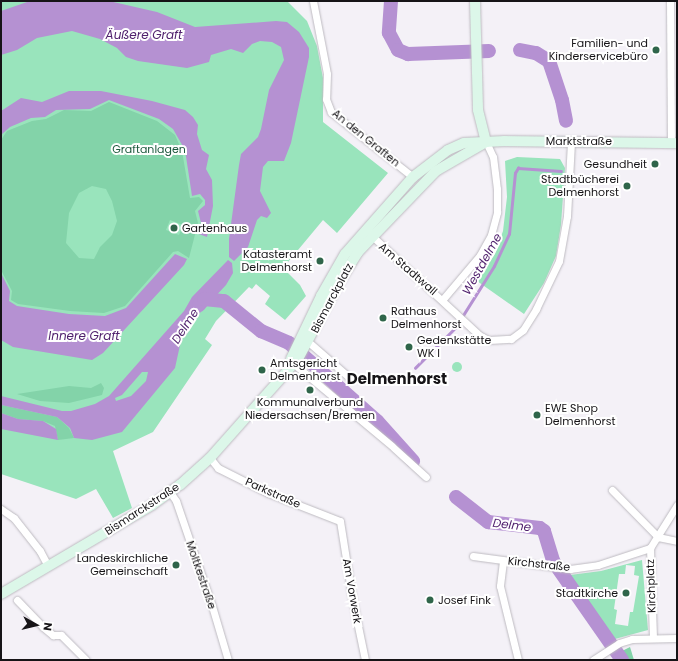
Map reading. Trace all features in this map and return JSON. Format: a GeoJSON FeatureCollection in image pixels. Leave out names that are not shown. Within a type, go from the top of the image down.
{"type":"FeatureCollection","features":[{"type":"Feature","properties":{"kind":"main road"},"geometry":{"type":"LineString","coordinates":[[370,234],[436,171],[486,142],[478,110],[475,1]]}},
{"type":"Feature","properties":{"kind":"main road","name":"Marktstraße"},"geometry":{"type":"LineString","coordinates":[[370,234],[413,177],[448,150],[464,143],[565,141],[674,143]]}},
{"type":"Feature","properties":{"kind":"main road","name":"Bismarckplatz"},"geometry":{"type":"LineString","coordinates":[[304,343],[336,268],[370,234]]}},
{"type":"Feature","properties":{"kind":"main road","name":"Bismarckstraße"},"geometry":{"type":"LineString","coordinates":[[1,594],[170,492],[210,458],[278,382],[295,360],[304,343]]}},
{"type":"Feature","properties":{"kind":"street","name":"An den Graften"},"geometry":{"type":"LineString","coordinates":[[313,1],[327,74],[326,99],[331,112],[413,177]]}},
{"type":"Feature","properties":{"kind":"street"},"geometry":{"type":"LineString","coordinates":[[670,1],[674,43],[674,143]]}},
{"type":"Feature","properties":{"kind":"street","name":"Am Stadtwall"},"geometry":{"type":"LineString","coordinates":[[370,234],[403,267],[443,299],[455,315],[479,335],[498,341],[510,338],[523,330],[536,309],[559,260],[566,225],[565,141]]}},
{"type":"Feature","properties":{"kind":"street"},"geometry":{"type":"LineString","coordinates":[[443,299],[480,255],[491,235],[497,212],[497,189],[493,157],[486,142]]}},
{"type":"Feature","properties":{"kind":"street"},"geometry":{"type":"LineString","coordinates":[[304,343],[350,378]]}},
{"type":"Feature","properties":{"kind":"street"},"geometry":{"type":"LineString","coordinates":[[295,360],[426,477]]}},
{"type":"Feature","properties":{"kind":"street","name":"Parkstraße"},"geometry":{"type":"LineString","coordinates":[[210,458],[218,468],[261,489],[340,521]]}},
{"type":"Feature","properties":{"kind":"street"},"geometry":{"type":"LineString","coordinates":[[612,490],[658,537],[677,541]]}},
{"type":"Feature","properties":{"kind":"street","name":"Moltkestraße"},"geometry":{"type":"LineString","coordinates":[[170,492],[176,501],[212,606],[228,660]]}},
{"type":"Feature","properties":{"kind":"street","name":"Kirchplatz"},"geometry":{"type":"LineString","coordinates":[[653,638],[650,548],[677,505]]}},
{"type":"Feature","properties":{"kind":"street"},"geometry":{"type":"LineString","coordinates":[[1,509],[14,518],[40,551],[48,566]]}},
{"type":"Feature","properties":{"kind":"street","name":"Am Vorwerk"},"geometry":{"type":"LineString","coordinates":[[340,521],[352,596],[365,660]]}},
{"type":"Feature","properties":{"kind":"street","name":"Kirchstraße"},"geometry":{"type":"LineString","coordinates":[[473,556],[557,567],[598,564],[650,548]]}},
{"type":"Feature","properties":{"kind":"street"},"geometry":{"type":"LineString","coordinates":[[503,561],[500,586],[518,660]]}},
{"type":"Feature","properties":{"kind":"street"},"geometry":{"type":"LineString","coordinates":[[17,600],[43,627],[53,635],[61,635],[86,660]]}},
{"type":"Feature","properties":{"kind":"street"},"geometry":{"type":"LineString","coordinates":[[593,660],[619,643],[632,639],[677,638]]}},
{"type":"Feature","properties":{"kind":"green space","name":"Graftanlagen"},"geometry":{"type":"Polygon","coordinates":[[[1,1],[287,1],[307,21],[317,46],[323,78],[323,122],[388,173],[337,233],[323,220],[283,268],[300,285],[306,296],[285,320],[265,304],[270,296],[256,284],[252,289],[249,287],[216,321],[205,339],[212,345],[153,432],[113,451],[132,508],[113,518],[96,489],[76,499],[1,474],[1,1]]]}},
{"type":"Feature","properties":{"kind":"green space"},"geometry":{"type":"Polygon","coordinates":[[[109,102],[157,121],[175,135],[182,151],[190,198],[199,197],[203,201],[195,211],[198,223],[189,258],[178,251],[173,252],[125,306],[104,313],[70,311],[18,304],[11,300],[12,291],[1,270],[1,140],[7,131],[32,121],[46,119],[64,110],[91,111],[109,102]],[[92,186],[79,193],[69,213],[66,243],[79,258],[94,259],[100,247],[112,235],[117,221],[112,201],[106,189],[92,186]],[[170,220],[166,230],[179,235],[183,225],[170,220]]]}},
{"type":"Feature","properties":{"kind":"green space"},"geometry":{"type":"Polygon","coordinates":[[[517,157],[560,159],[565,168],[561,225],[556,256],[544,283],[524,314],[477,281],[495,254],[503,231],[507,197],[505,161],[517,157]]]}},
{"type":"Feature","properties":{"kind":"green space"},"geometry":{"type":"Polygon","coordinates":[[[455,362],[459,362],[461,363],[461,371],[455,372],[452,369],[452,365],[455,362]]]}},
{"type":"Feature","properties":{"kind":"green space"},"geometry":{"type":"Polygon","coordinates":[[[101,383],[104,388],[102,395],[69,403],[40,401],[17,394],[69,386],[91,388],[101,383]]]}},
{"type":"Feature","properties":{"kind":"green space"},"geometry":{"type":"Polygon","coordinates":[[[1,405],[57,417],[69,428],[74,438],[58,440],[55,426],[43,421],[18,419],[1,413],[1,405]]]}},
{"type":"Feature","properties":{"kind":"green space"},"geometry":{"type":"Polygon","coordinates":[[[642,560],[648,630],[615,639],[570,575],[601,571],[642,560]],[[626,565],[625,574],[619,574],[614,609],[617,610],[615,624],[628,626],[630,612],[633,612],[639,576],[634,575],[635,566],[626,565]]]}},
{"type":"Feature","properties":{"kind":"green space"},"geometry":{"type":"Polygon","coordinates":[[[630,647],[634,660],[625,660],[620,652],[630,647]]]}},
{"type":"Feature","properties":{"kind":"water","name":"Äußere Graft"},"geometry":{"type":"Polygon","coordinates":[[[30,1],[109,1],[157,12],[195,27],[276,21],[287,22],[299,32],[309,48],[309,57],[291,143],[284,161],[268,161],[263,167],[260,191],[271,213],[267,218],[261,216],[257,220],[248,247],[234,261],[229,257],[229,239],[241,154],[258,137],[261,129],[269,90],[284,60],[281,47],[272,42],[260,41],[252,44],[243,53],[231,49],[211,55],[209,62],[187,68],[138,61],[126,57],[117,48],[100,39],[72,31],[37,38],[17,50],[1,55],[1,11],[30,1]]]}},
{"type":"Feature","properties":{"kind":"water"},"geometry":{"type":"Polygon","coordinates":[[[69,91],[101,91],[152,101],[185,110],[193,117],[198,125],[197,134],[202,150],[209,155],[206,169],[212,180],[213,206],[207,237],[196,233],[201,223],[198,211],[205,205],[205,200],[200,194],[192,196],[185,150],[173,129],[159,119],[109,100],[90,109],[56,110],[45,117],[31,118],[10,127],[1,135],[1,111],[21,98],[42,102],[69,91]]]}},
{"type":"Feature","properties":{"kind":"water","name":"Innere Graft"},"geometry":{"type":"Polygon","coordinates":[[[175,254],[187,259],[184,265],[103,353],[92,360],[13,347],[1,340],[1,273],[10,291],[9,301],[17,306],[69,314],[105,316],[126,308],[175,254]]]}},
{"type":"Feature","properties":{"kind":"water"},"geometry":{"type":"Polygon","coordinates":[[[228,260],[232,263],[233,273],[226,285],[198,315],[187,334],[182,336],[175,368],[122,432],[92,440],[74,438],[70,428],[57,417],[1,405],[1,396],[62,411],[71,411],[95,404],[109,396],[184,311],[192,297],[228,260]],[[142,372],[122,395],[115,398],[116,401],[131,396],[146,381],[148,372],[142,372]]]}},
{"type":"Feature","properties":{"kind":"water"},"geometry":{"type":"Polygon","coordinates":[[[1,413],[18,419],[43,421],[56,429],[58,440],[1,429],[1,413]]]}},
{"type":"Feature","properties":{"kind":"waterway"},"geometry":{"type":"LineString","coordinates":[[391,1],[389,33],[398,50],[408,54],[489,51]]}},
{"type":"Feature","properties":{"kind":"waterway"},"geometry":{"type":"LineString","coordinates":[[520,50],[536,53],[549,61],[562,100],[566,121]]}},
{"type":"Feature","properties":{"kind":"waterway","name":"Westdelme"},"geometry":{"type":"LineString","coordinates":[[415,368],[455,328],[494,266],[509,234],[515,173],[518,168],[561,171]]}},
{"type":"Feature","properties":{"kind":"waterway","name":"Delme"},"geometry":{"type":"LineString","coordinates":[[199,305],[204,299],[224,301],[261,331],[289,343],[377,421],[413,461]]}},
{"type":"Feature","properties":{"kind":"waterway","name":"Delme"},"geometry":{"type":"LineString","coordinates":[[456,497],[488,522],[540,528],[544,531],[553,561],[622,660]]}},
{"type":"Feature","properties":{"kind":"place","name":"Familien- und Kinderservicebüro"},"geometry":{"type":"Point","coordinates":[656,50]}},
{"type":"Feature","properties":{"kind":"place","name":"Gesundheit"},"geometry":{"type":"Point","coordinates":[655,164]}},
{"type":"Feature","properties":{"kind":"place","name":"Stadtbücherei Delmenhorst"},"geometry":{"type":"Point","coordinates":[627,186]}},
{"type":"Feature","properties":{"kind":"place","name":"Gartenhaus"},"geometry":{"type":"Point","coordinates":[174,228]}},
{"type":"Feature","properties":{"kind":"place","name":"Katasteramt Delmenhorst"},"geometry":{"type":"Point","coordinates":[320,261]}},
{"type":"Feature","properties":{"kind":"place","name":"Rathaus Delmenhorst"},"geometry":{"type":"Point","coordinates":[383,318]}},
{"type":"Feature","properties":{"kind":"place","name":"Gedenkstätte WK I"},"geometry":{"type":"Point","coordinates":[409,347]}},
{"type":"Feature","properties":{"kind":"place","name":"Amtsgericht Delmenhorst"},"geometry":{"type":"Point","coordinates":[262,370]}},
{"type":"Feature","properties":{"kind":"place","name":"Kommunalverbund Niedersachsen/Bremen"},"geometry":{"type":"Point","coordinates":[310,390]}},
{"type":"Feature","properties":{"kind":"place","name":"EWE Shop Delmenhorst"},"geometry":{"type":"Point","coordinates":[537,415]}},
{"type":"Feature","properties":{"kind":"place","name":"Landeskirchliche Gemeinschaft"},"geometry":{"type":"Point","coordinates":[176,565]}},
{"type":"Feature","properties":{"kind":"place","name":"Stadtkirche"},"geometry":{"type":"Point","coordinates":[626,593]}},
{"type":"Feature","properties":{"kind":"place","name":"Josef Fink"},"geometry":{"type":"Point","coordinates":[430,600]}},
{"type":"Feature","properties":{"kind":"district","name":"Delmenhorst"},"geometry":{"type":"Point","coordinates":[397,379]}}]}
